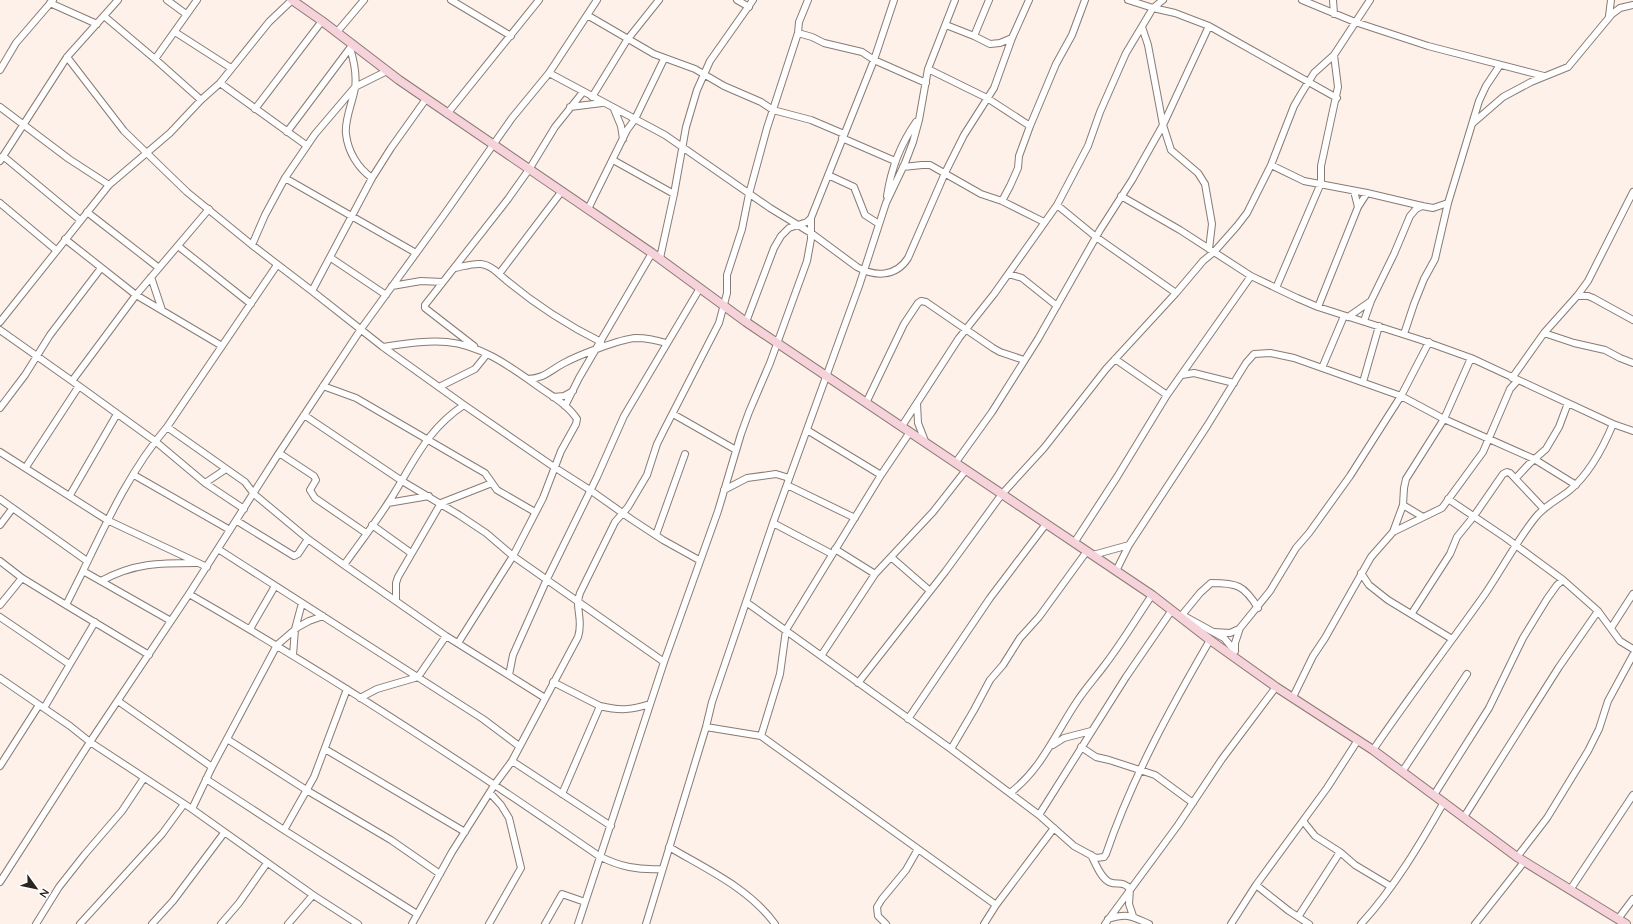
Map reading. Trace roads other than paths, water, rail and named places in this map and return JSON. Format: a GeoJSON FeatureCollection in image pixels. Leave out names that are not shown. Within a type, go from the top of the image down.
{"type":"FeatureCollection","features":[{"type":"Feature","properties":{"kind":"street"},"geometry":{"type":"LineString","coordinates":[[80,220],[2,158],[67,58],[118,0]]}},
{"type":"Feature","properties":{"kind":"street"},"geometry":{"type":"LineString","coordinates":[[167,0],[186,14]]}},
{"type":"Feature","properties":{"kind":"street"},"geometry":{"type":"LineString","coordinates":[[155,60],[197,0]]}},
{"type":"Feature","properties":{"kind":"street"},"geometry":{"type":"LineString","coordinates":[[0,322],[109,185],[170,133],[200,100],[220,83],[269,22],[292,0],[337,32],[351,46],[447,114],[530,168],[660,258],[746,322],[1152,595],[1210,640],[1276,687],[1373,750],[1524,862],[1626,924]]}},
{"type":"Feature","properties":{"kind":"street"},"geometry":{"type":"LineString","coordinates":[[337,32],[364,0]]}},
{"type":"Feature","properties":{"kind":"street"},"geometry":{"type":"LineString","coordinates":[[451,0],[511,36]]}},
{"type":"Feature","properties":{"kind":"street"},"geometry":{"type":"LineString","coordinates":[[447,114],[539,0]]}},
{"type":"Feature","properties":{"kind":"street"},"geometry":{"type":"LineString","coordinates":[[0,882],[90,742],[172,621],[360,329],[386,295],[512,118],[549,73],[597,0]]}},
{"type":"Feature","properties":{"kind":"street"},"geometry":{"type":"LineString","coordinates":[[592,97],[627,40],[660,0]]}},
{"type":"Feature","properties":{"kind":"street"},"geometry":{"type":"LineString","coordinates":[[737,0],[748,7]]}},
{"type":"Feature","properties":{"kind":"street"},"geometry":{"type":"LineString","coordinates":[[660,258],[690,112],[703,73],[727,35],[754,0]]}},
{"type":"Feature","properties":{"kind":"street"},"geometry":{"type":"LineString","coordinates":[[412,924],[465,832],[495,784],[512,761],[578,637],[581,628],[577,601],[615,522],[624,514],[647,476],[657,444],[719,322],[724,306],[728,275],[742,229],[749,194],[773,110],[798,33],[799,22],[808,0]]}},
{"type":"Feature","properties":{"kind":"street"},"geometry":{"type":"LineString","coordinates":[[578,924],[599,856],[611,826],[664,662],[718,511],[749,412],[778,343],[807,261],[811,233],[811,218],[874,60],[894,0]]}},
{"type":"Feature","properties":{"kind":"street"},"geometry":{"type":"LineString","coordinates":[[886,202],[913,142],[919,120],[928,69],[955,0]]}},
{"type":"Feature","properties":{"kind":"street"},"geometry":{"type":"LineString","coordinates":[[974,36],[988,0]]}},
{"type":"Feature","properties":{"kind":"street"},"geometry":{"type":"LineString","coordinates":[[549,73],[665,135],[749,194],[811,233],[864,270],[885,274],[899,270],[904,265],[914,246],[945,173],[964,135],[996,84],[1012,38],[1029,0]]}},
{"type":"Feature","properties":{"kind":"street"},"geometry":{"type":"LineString","coordinates":[[1002,201],[1018,168],[1020,156],[1030,126],[1056,64],[1072,35],[1085,0]]}},
{"type":"Feature","properties":{"kind":"street"},"geometry":{"type":"LineString","coordinates":[[1128,0],[1175,13],[1209,26],[1337,98]]}},
{"type":"Feature","properties":{"kind":"street"},"geometry":{"type":"LineString","coordinates":[[902,426],[947,355],[1009,274],[1057,205],[1082,160],[1100,112],[1119,70],[1153,8],[1163,0]]}},
{"type":"Feature","properties":{"kind":"street"},"geometry":{"type":"LineString","coordinates":[[1302,0],[1363,25],[1490,63],[1544,76]]}},
{"type":"Feature","properties":{"kind":"street"},"geometry":{"type":"LineString","coordinates":[[1333,0],[1334,14]]}},
{"type":"Feature","properties":{"kind":"street"},"geometry":{"type":"LineString","coordinates":[[858,683],[930,591],[1002,494],[1044,448],[1094,383],[1176,293],[1211,250],[1229,236],[1247,213],[1271,165],[1294,106],[1307,82],[1314,73],[1334,55],[1370,0]]}},
{"type":"Feature","properties":{"kind":"street"},"geometry":{"type":"LineString","coordinates":[[1609,17],[1611,0]]}},
{"type":"Feature","properties":{"kind":"street"},"geometry":{"type":"LineString","coordinates":[[1626,0],[1633,5]]}},
{"type":"Feature","properties":{"kind":"street"},"geometry":{"type":"LineString","coordinates":[[0,70],[16,43],[51,2],[98,24]]}},
{"type":"Feature","properties":{"kind":"street"},"geometry":{"type":"LineString","coordinates":[[1473,123],[1504,97],[1544,76],[1561,71],[1574,63],[1609,17],[1620,8],[1633,5]]}},
{"type":"Feature","properties":{"kind":"street"},"geometry":{"type":"LineString","coordinates":[[587,15],[627,40],[664,59],[703,73],[724,86],[761,102],[773,110],[811,120],[895,161]]}},
{"type":"Feature","properties":{"kind":"street"},"geometry":{"type":"LineString","coordinates":[[1360,15],[1363,25]]}},
{"type":"Feature","properties":{"kind":"street"},"geometry":{"type":"LineString","coordinates":[[104,16],[200,100]]}},
{"type":"Feature","properties":{"kind":"street"},"geometry":{"type":"LineString","coordinates":[[255,109],[322,21]]}},
{"type":"Feature","properties":{"kind":"street"},"geometry":{"type":"LineString","coordinates":[[946,25],[990,44],[1012,38]]}},
{"type":"Feature","properties":{"kind":"street"},"geometry":{"type":"LineString","coordinates":[[956,462],[992,412],[1057,306],[1096,237],[1132,180],[1163,125],[1209,26]]}},
{"type":"Feature","properties":{"kind":"street"},"geometry":{"type":"LineString","coordinates":[[1142,27],[1148,45],[1163,125],[1171,150],[1198,174],[1205,184],[1212,224],[1211,250]]}},
{"type":"Feature","properties":{"kind":"street"},"geometry":{"type":"LineString","coordinates":[[175,32],[231,68]]}},
{"type":"Feature","properties":{"kind":"street"},"geometry":{"type":"LineString","coordinates":[[798,33],[812,37],[824,43],[862,52],[874,60],[926,83]]}},
{"type":"Feature","properties":{"kind":"street"},"geometry":{"type":"LineString","coordinates":[[351,46],[355,68],[355,87],[346,134],[357,164],[363,172],[372,178]]}},
{"type":"Feature","properties":{"kind":"street"},"geometry":{"type":"LineString","coordinates":[[287,132],[351,46]]}},
{"type":"Feature","properties":{"kind":"street"},"geometry":{"type":"LineString","coordinates":[[1276,288],[1321,183],[1321,166],[1337,98],[1338,87],[1334,55]]}},
{"type":"Feature","properties":{"kind":"street"},"geometry":{"type":"LineString","coordinates":[[67,58],[124,131],[178,184],[277,265],[383,347],[464,405],[624,514],[656,535],[700,560]]}},
{"type":"Feature","properties":{"kind":"street"},"geometry":{"type":"LineString","coordinates":[[588,209],[623,138],[635,119],[664,59]]}},
{"type":"Feature","properties":{"kind":"street"},"geometry":{"type":"LineString","coordinates":[[1490,63],[1495,72]]}},
{"type":"Feature","properties":{"kind":"street"},"geometry":{"type":"LineString","coordinates":[[1404,334],[1424,279],[1435,259],[1448,203],[1480,101],[1500,65]]}},
{"type":"Feature","properties":{"kind":"street"},"geometry":{"type":"LineString","coordinates":[[928,69],[987,98],[1030,126]]}},
{"type":"Feature","properties":{"kind":"street"},"geometry":{"type":"LineString","coordinates":[[252,245],[265,215],[285,178],[306,145],[355,87],[387,71]]}},
{"type":"Feature","properties":{"kind":"street"},"geometry":{"type":"LineString","coordinates":[[220,83],[306,145]]}},
{"type":"Feature","properties":{"kind":"street"},"geometry":{"type":"LineString","coordinates":[[458,643],[513,556],[547,489],[554,467],[577,421],[575,416],[554,397],[528,379],[476,348],[425,308],[425,305],[455,268],[530,168],[555,127],[583,92]]}},
{"type":"Feature","properties":{"kind":"street"},"geometry":{"type":"LineString","coordinates":[[312,291],[372,178],[395,142],[426,99]]}},
{"type":"Feature","properties":{"kind":"street"},"geometry":{"type":"LineString","coordinates":[[570,108],[603,103]]}},
{"type":"Feature","properties":{"kind":"street"},"geometry":{"type":"LineString","coordinates":[[0,107],[69,159],[109,185]]}},
{"type":"Feature","properties":{"kind":"street"},"geometry":{"type":"LineString","coordinates":[[614,109],[623,138]]}},
{"type":"Feature","properties":{"kind":"street"},"geometry":{"type":"LineString","coordinates":[[646,924],[661,869],[706,727],[712,702],[773,523],[827,377],[864,270],[886,202],[890,178],[895,161],[908,134],[919,120]]}},
{"type":"Feature","properties":{"kind":"street"},"geometry":{"type":"LineString","coordinates":[[613,160],[674,194]]}},
{"type":"Feature","properties":{"kind":"street"},"geometry":{"type":"LineString","coordinates":[[903,167],[922,164],[930,165],[981,194],[1002,201],[1044,222]]}},
{"type":"Feature","properties":{"kind":"street"},"geometry":{"type":"LineString","coordinates":[[1271,165],[1297,178],[1422,206],[1434,208],[1448,203]]}},
{"type":"Feature","properties":{"kind":"street"},"geometry":{"type":"LineString","coordinates":[[828,175],[854,187],[865,215],[879,224]]}},
{"type":"Feature","properties":{"kind":"street"},"geometry":{"type":"LineString","coordinates":[[285,178],[416,253]]}},
{"type":"Feature","properties":{"kind":"street"},"geometry":{"type":"LineString","coordinates":[[499,274],[562,191]]}},
{"type":"Feature","properties":{"kind":"street"},"geometry":{"type":"LineString","coordinates":[[1354,191],[1358,206]]}},
{"type":"Feature","properties":{"kind":"street"},"geometry":{"type":"LineString","coordinates":[[1393,532],[1438,511],[1448,500],[1483,452],[1515,379],[1544,332],[1577,296],[1588,281],[1633,192]]}},
{"type":"Feature","properties":{"kind":"street"},"geometry":{"type":"LineString","coordinates":[[1318,307],[1358,206],[1367,193]]}},
{"type":"Feature","properties":{"kind":"street"},"geometry":{"type":"LineString","coordinates":[[1121,196],[1251,276],[1276,288],[1318,307],[1429,342],[1470,358],[1613,424],[1633,431]]}},
{"type":"Feature","properties":{"kind":"street"},"geometry":{"type":"LineString","coordinates":[[0,203],[56,250]]}},
{"type":"Feature","properties":{"kind":"street"},"geometry":{"type":"LineString","coordinates":[[1057,205],[1096,237],[1176,293]]}},
{"type":"Feature","properties":{"kind":"street"},"geometry":{"type":"LineString","coordinates":[[1364,321],[1371,301],[1394,254],[1410,216],[1416,209],[1422,206]]}},
{"type":"Feature","properties":{"kind":"street"},"geometry":{"type":"LineString","coordinates":[[72,382],[136,295],[209,209]]}},
{"type":"Feature","properties":{"kind":"street"},"geometry":{"type":"LineString","coordinates":[[87,212],[159,268]]}},
{"type":"Feature","properties":{"kind":"street"},"geometry":{"type":"LineString","coordinates":[[746,322],[774,248],[785,231],[807,222],[811,218]]}},
{"type":"Feature","properties":{"kind":"street"},"geometry":{"type":"LineString","coordinates":[[65,239],[136,295],[222,346]]}},
{"type":"Feature","properties":{"kind":"street"},"geometry":{"type":"LineString","coordinates":[[178,246],[251,304]]}},
{"type":"Feature","properties":{"kind":"street"},"geometry":{"type":"LineString","coordinates":[[565,406],[652,253]]}},
{"type":"Feature","properties":{"kind":"street"},"geometry":{"type":"LineString","coordinates":[[330,258],[386,295]]}},
{"type":"Feature","properties":{"kind":"street"},"geometry":{"type":"LineString","coordinates":[[455,268],[473,264],[485,264],[523,294],[568,324],[601,342]]}},
{"type":"Feature","properties":{"kind":"street"},"geometry":{"type":"LineString","coordinates":[[66,605],[116,502],[155,441],[167,427],[277,265]]}},
{"type":"Feature","properties":{"kind":"street"},"geometry":{"type":"LineString","coordinates":[[0,408],[25,375],[50,334],[101,268]]}},
{"type":"Feature","properties":{"kind":"street"},"geometry":{"type":"LineString","coordinates":[[1009,274],[1022,278],[1057,306]]}},
{"type":"Feature","properties":{"kind":"street"},"geometry":{"type":"LineString","coordinates":[[1074,543],[1117,477],[1167,395],[1251,276]]}},
{"type":"Feature","properties":{"kind":"street"},"geometry":{"type":"LineString","coordinates":[[151,278],[162,310]]}},
{"type":"Feature","properties":{"kind":"street"},"geometry":{"type":"LineString","coordinates":[[392,286],[421,281],[443,282]]}},
{"type":"Feature","properties":{"kind":"street"},"geometry":{"type":"LineString","coordinates":[[508,675],[513,655],[547,579],[624,416],[700,288]]}},
{"type":"Feature","properties":{"kind":"street"},"geometry":{"type":"LineString","coordinates":[[1577,296],[1588,296],[1593,298],[1633,320]]}},
{"type":"Feature","properties":{"kind":"street"},"geometry":{"type":"LineString","coordinates":[[866,403],[897,338],[918,303],[922,301],[926,302],[1000,352],[1024,360]]}},
{"type":"Feature","properties":{"kind":"street"},"geometry":{"type":"LineString","coordinates":[[1322,368],[1346,316],[1371,301]]}},
{"type":"Feature","properties":{"kind":"street"},"geometry":{"type":"LineString","coordinates":[[1363,382],[1380,326]]}},
{"type":"Feature","properties":{"kind":"street"},"geometry":{"type":"LineString","coordinates":[[0,330],[155,441],[205,482],[244,509]]}},
{"type":"Feature","properties":{"kind":"street"},"geometry":{"type":"LineString","coordinates":[[1544,332],[1574,343],[1605,350],[1633,363]]}},
{"type":"Feature","properties":{"kind":"street"},"geometry":{"type":"LineString","coordinates":[[528,379],[539,378],[551,369],[566,362],[596,350],[634,338],[648,338],[666,343]]}},
{"type":"Feature","properties":{"kind":"street"},"geometry":{"type":"LineString","coordinates":[[383,347],[432,341],[448,342],[476,348]]}},
{"type":"Feature","properties":{"kind":"street"},"geometry":{"type":"LineString","coordinates":[[1214,632],[1230,633],[1240,628],[1258,608],[1296,548],[1350,476],[1401,396],[1429,342]]}},
{"type":"Feature","properties":{"kind":"street"},"geometry":{"type":"LineString","coordinates":[[1116,571],[1129,545],[1246,363],[1254,354],[1270,353],[1306,362],[1401,396],[1444,419],[1534,459],[1576,484]]}},
{"type":"Feature","properties":{"kind":"street"},"geometry":{"type":"LineString","coordinates":[[439,387],[475,369],[487,354]]}},
{"type":"Feature","properties":{"kind":"street"},"geometry":{"type":"LineString","coordinates":[[1292,697],[1313,656],[1325,638],[1361,573],[1371,557],[1393,532],[1403,505],[1406,479],[1444,419],[1470,358]]}},
{"type":"Feature","properties":{"kind":"street"},"geometry":{"type":"LineString","coordinates":[[1115,359],[1167,395]]}},
{"type":"Feature","properties":{"kind":"street"},"geometry":{"type":"LineString","coordinates":[[1182,375],[1194,373],[1234,383]]}},
{"type":"Feature","properties":{"kind":"street"},"geometry":{"type":"LineString","coordinates":[[26,467],[79,386]]}},
{"type":"Feature","properties":{"kind":"street"},"geometry":{"type":"LineString","coordinates":[[323,386],[356,398],[486,474],[498,490],[535,512]]}},
{"type":"Feature","properties":{"kind":"street"},"geometry":{"type":"LineString","coordinates":[[554,397],[564,396],[574,390]]}},
{"type":"Feature","properties":{"kind":"street"},"geometry":{"type":"LineString","coordinates":[[917,403],[918,422],[925,441]]}},
{"type":"Feature","properties":{"kind":"street"},"geometry":{"type":"LineString","coordinates":[[1516,478],[1546,449],[1553,438],[1568,403]]}},
{"type":"Feature","properties":{"kind":"street"},"geometry":{"type":"LineString","coordinates":[[344,565],[388,503],[426,439],[447,417],[464,405]]}},
{"type":"Feature","properties":{"kind":"street"},"geometry":{"type":"LineString","coordinates":[[70,495],[117,414]]}},
{"type":"Feature","properties":{"kind":"street"},"geometry":{"type":"LineString","coordinates":[[672,414],[736,450]]}},
{"type":"Feature","properties":{"kind":"street"},"geometry":{"type":"LineString","coordinates":[[304,415],[402,481],[441,503],[486,534],[513,556],[664,662]]}},
{"type":"Feature","properties":{"kind":"street"},"geometry":{"type":"LineString","coordinates":[[1373,750],[1485,593],[1515,544],[1543,508],[1560,498],[1588,471],[1613,424]]}},
{"type":"Feature","properties":{"kind":"street"},"geometry":{"type":"LineString","coordinates":[[167,427],[245,482],[254,494],[308,539],[344,565],[446,636],[545,698]]}},
{"type":"Feature","properties":{"kind":"street"},"geometry":{"type":"LineString","coordinates":[[807,430],[881,475]]}},
{"type":"Feature","properties":{"kind":"street"},"geometry":{"type":"LineString","coordinates":[[762,736],[780,674],[786,630],[881,475],[910,432]]}},
{"type":"Feature","properties":{"kind":"street"},"geometry":{"type":"LineString","coordinates":[[0,452],[26,467],[107,520],[207,567]]}},
{"type":"Feature","properties":{"kind":"street"},"geometry":{"type":"LineString","coordinates":[[279,454],[314,476],[316,480],[310,490],[315,498],[366,533]]}},
{"type":"Feature","properties":{"kind":"street"},"geometry":{"type":"LineString","coordinates":[[656,535],[685,454]]}},
{"type":"Feature","properties":{"kind":"street"},"geometry":{"type":"LineString","coordinates":[[205,482],[226,469]]}},
{"type":"Feature","properties":{"kind":"street"},"geometry":{"type":"LineString","coordinates":[[821,656],[875,574],[928,517],[966,470]]}},
{"type":"Feature","properties":{"kind":"street"},"geometry":{"type":"LineString","coordinates":[[1412,613],[1450,554],[1457,537],[1474,516],[1503,474],[1507,472],[1516,478],[1543,508]]}},
{"type":"Feature","properties":{"kind":"street"},"geometry":{"type":"LineString","coordinates":[[724,490],[747,478],[776,474],[855,518]]}},
{"type":"Feature","properties":{"kind":"street"},"geometry":{"type":"LineString","coordinates":[[134,475],[230,530]]}},
{"type":"Feature","properties":{"kind":"street"},"geometry":{"type":"LineString","coordinates":[[396,600],[396,583],[398,577],[441,503],[492,483]]}},
{"type":"Feature","properties":{"kind":"street"},"geometry":{"type":"LineString","coordinates":[[388,503],[429,496]]}},
{"type":"Feature","properties":{"kind":"street"},"geometry":{"type":"LineString","coordinates":[[0,499],[87,561]]}},
{"type":"Feature","properties":{"kind":"street"},"geometry":{"type":"LineString","coordinates":[[1448,500],[1515,544],[1563,580],[1598,611],[1620,641],[1633,649]]}},
{"type":"Feature","properties":{"kind":"street"},"geometry":{"type":"LineString","coordinates":[[1403,505],[1423,517]]}},
{"type":"Feature","properties":{"kind":"street"},"geometry":{"type":"LineString","coordinates":[[0,525],[12,509]]}},
{"type":"Feature","properties":{"kind":"street"},"geometry":{"type":"LineString","coordinates":[[236,520],[294,556],[298,554],[308,539]]}},
{"type":"Feature","properties":{"kind":"street"},"geometry":{"type":"LineString","coordinates":[[773,523],[834,552],[875,574]]}},
{"type":"Feature","properties":{"kind":"street"},"geometry":{"type":"LineString","coordinates":[[908,719],[994,592],[1046,524]]}},
{"type":"Feature","properties":{"kind":"street"},"geometry":{"type":"LineString","coordinates":[[372,525],[411,553]]}},
{"type":"Feature","properties":{"kind":"street"},"geometry":{"type":"LineString","coordinates":[[951,749],[990,680],[1003,665],[1020,638],[1039,617],[1090,553],[1129,545]]}},
{"type":"Feature","properties":{"kind":"street"},"geometry":{"type":"LineString","coordinates":[[218,549],[483,719],[520,746]]}},
{"type":"Feature","properties":{"kind":"street"},"geometry":{"type":"LineString","coordinates":[[891,556],[930,591]]}},
{"type":"Feature","properties":{"kind":"street"},"geometry":{"type":"LineString","coordinates":[[0,561],[22,578],[149,655]]}},
{"type":"Feature","properties":{"kind":"street"},"geometry":{"type":"LineString","coordinates":[[101,581],[118,572],[142,565],[199,563]]}},
{"type":"Feature","properties":{"kind":"street"},"geometry":{"type":"LineString","coordinates":[[83,571],[172,621]]}},
{"type":"Feature","properties":{"kind":"street"},"geometry":{"type":"LineString","coordinates":[[1361,573],[1369,584],[1388,600],[1412,613],[1452,639]]}},
{"type":"Feature","properties":{"kind":"street"},"geometry":{"type":"LineString","coordinates":[[0,606],[22,578]]}},
{"type":"Feature","properties":{"kind":"street"},"geometry":{"type":"LineString","coordinates":[[1434,795],[1489,708],[1523,638],[1546,599],[1563,580]]}},
{"type":"Feature","properties":{"kind":"street"},"geometry":{"type":"LineString","coordinates":[[1039,815],[1091,731],[1176,613],[1211,583],[1231,584],[1244,589],[1258,608]]}},
{"type":"Feature","properties":{"kind":"street"},"geometry":{"type":"LineString","coordinates":[[1355,583],[1369,584]]}},
{"type":"Feature","properties":{"kind":"street"},"geometry":{"type":"LineString","coordinates":[[250,629],[275,586]]}},
{"type":"Feature","properties":{"kind":"street"},"geometry":{"type":"LineString","coordinates":[[189,594],[277,645],[347,689],[495,784],[599,856],[628,868],[661,869]]}},
{"type":"Feature","properties":{"kind":"street"},"geometry":{"type":"LineString","coordinates":[[1611,628],[1633,594]]}},
{"type":"Feature","properties":{"kind":"street"},"geometry":{"type":"LineString","coordinates":[[1010,793],[1033,771],[1051,746],[1068,714],[1118,646],[1152,595]]}},
{"type":"Feature","properties":{"kind":"street"},"geometry":{"type":"LineString","coordinates":[[746,602],[951,749],[1039,815],[1074,846],[1090,855],[1100,858],[1104,857],[1106,854],[1130,790],[1140,770],[1175,702],[1210,640]]}},
{"type":"Feature","properties":{"kind":"street"},"geometry":{"type":"LineString","coordinates":[[293,656],[295,630],[302,603]]}},
{"type":"Feature","properties":{"kind":"street"},"geometry":{"type":"LineString","coordinates":[[1464,817],[1559,667],[1598,611]]}},
{"type":"Feature","properties":{"kind":"street"},"geometry":{"type":"LineString","coordinates":[[1176,613],[1224,638],[1244,664]]}},
{"type":"Feature","properties":{"kind":"street"},"geometry":{"type":"LineString","coordinates":[[192,809],[212,767],[277,645],[295,630],[309,621],[322,616]]}},
{"type":"Feature","properties":{"kind":"street"},"geometry":{"type":"LineString","coordinates":[[0,617],[69,664]]}},
{"type":"Feature","properties":{"kind":"street"},"geometry":{"type":"LineString","coordinates":[[0,766],[42,706],[95,622]]}},
{"type":"Feature","properties":{"kind":"street"},"geometry":{"type":"LineString","coordinates":[[1235,651],[1235,643],[1240,628]]}},
{"type":"Feature","properties":{"kind":"street"},"geometry":{"type":"LineString","coordinates":[[360,698],[377,688],[418,677],[446,636]]}},
{"type":"Feature","properties":{"kind":"street"},"geometry":{"type":"LineString","coordinates":[[1517,857],[1547,818],[1588,751],[1599,729],[1608,700],[1633,655]]}},
{"type":"Feature","properties":{"kind":"street"},"geometry":{"type":"LineString","coordinates":[[1402,772],[1467,674]]}},
{"type":"Feature","properties":{"kind":"street"},"geometry":{"type":"LineString","coordinates":[[0,678],[42,706],[90,742],[192,809],[224,833],[354,923]]}},
{"type":"Feature","properties":{"kind":"street"},"geometry":{"type":"LineString","coordinates":[[554,682],[600,706],[622,710],[635,709],[650,704]]}},
{"type":"Feature","properties":{"kind":"street"},"geometry":{"type":"LineString","coordinates":[[1107,922],[1178,825],[1222,759],[1276,687]]}},
{"type":"Feature","properties":{"kind":"street"},"geometry":{"type":"LineString","coordinates":[[284,830],[308,791],[347,689]]}},
{"type":"Feature","properties":{"kind":"street"},"geometry":{"type":"LineString","coordinates":[[118,701],[212,767]]}},
{"type":"Feature","properties":{"kind":"street"},"geometry":{"type":"LineString","coordinates":[[562,794],[600,706]]}},
{"type":"Feature","properties":{"kind":"street"},"geometry":{"type":"LineString","coordinates":[[706,727],[762,736],[996,905]]}},
{"type":"Feature","properties":{"kind":"street"},"geometry":{"type":"LineString","coordinates":[[1051,746],[1064,738],[1091,731]]}},
{"type":"Feature","properties":{"kind":"street"},"geometry":{"type":"LineString","coordinates":[[228,739],[308,791],[391,840],[440,874]]}},
{"type":"Feature","properties":{"kind":"street"},"geometry":{"type":"LineString","coordinates":[[1231,924],[1256,885],[1327,788],[1358,740]]}},
{"type":"Feature","properties":{"kind":"street"},"geometry":{"type":"LineString","coordinates":[[1081,747],[1096,757],[1155,775],[1193,803]]}},
{"type":"Feature","properties":{"kind":"street"},"geometry":{"type":"LineString","coordinates":[[325,749],[465,832]]}},
{"type":"Feature","properties":{"kind":"street"},"geometry":{"type":"LineString","coordinates":[[512,761],[611,826]]}},
{"type":"Feature","properties":{"kind":"street"},"geometry":{"type":"LineString","coordinates":[[36,924],[76,865],[99,835],[122,811],[144,778]]}},
{"type":"Feature","properties":{"kind":"street"},"geometry":{"type":"LineString","coordinates":[[206,779],[417,914]]}},
{"type":"Feature","properties":{"kind":"street"},"geometry":{"type":"LineString","coordinates":[[489,924],[521,868],[509,818],[490,793]]}},
{"type":"Feature","properties":{"kind":"street"},"geometry":{"type":"LineString","coordinates":[[1570,890],[1633,796]]}},
{"type":"Feature","properties":{"kind":"street"},"geometry":{"type":"LineString","coordinates":[[1361,924],[1390,886],[1426,833],[1444,802]]}},
{"type":"Feature","properties":{"kind":"street"},"geometry":{"type":"LineString","coordinates":[[80,924],[162,834],[184,804]]}},
{"type":"Feature","properties":{"kind":"street"},"geometry":{"type":"LineString","coordinates":[[1303,821],[1316,836],[1340,852],[1355,865],[1390,886]]}},
{"type":"Feature","properties":{"kind":"street"},"geometry":{"type":"LineString","coordinates":[[984,924],[996,905],[1054,828]]}},
{"type":"Feature","properties":{"kind":"street"},"geometry":{"type":"LineString","coordinates":[[152,924],[172,901],[224,833]]}},
{"type":"Feature","properties":{"kind":"street"},"geometry":{"type":"LineString","coordinates":[[669,847],[724,879],[751,897],[765,910],[775,924]]}},
{"type":"Feature","properties":{"kind":"street"},"geometry":{"type":"LineString","coordinates":[[886,924],[878,916],[877,907],[906,870],[918,849]]}},
{"type":"Feature","properties":{"kind":"street"},"geometry":{"type":"LineString","coordinates":[[1298,917],[1340,852]]}},
{"type":"Feature","properties":{"kind":"street"},"geometry":{"type":"LineString","coordinates":[[1090,855],[1099,872],[1108,881],[1126,884],[1130,889],[1129,904],[1133,916]]}},
{"type":"Feature","properties":{"kind":"street"},"geometry":{"type":"LineString","coordinates":[[1475,924],[1524,862]]}},
{"type":"Feature","properties":{"kind":"street"},"geometry":{"type":"LineString","coordinates":[[220,924],[239,903],[267,863]]}},
{"type":"Feature","properties":{"kind":"street"},"geometry":{"type":"LineString","coordinates":[[1256,885],[1309,924]]}},
{"type":"Feature","properties":{"kind":"street"},"geometry":{"type":"LineString","coordinates":[[545,924],[562,894],[585,902]]}},
{"type":"Feature","properties":{"kind":"street"},"geometry":{"type":"LineString","coordinates":[[288,924],[313,895]]}},
{"type":"Feature","properties":{"kind":"street"},"geometry":{"type":"LineString","coordinates":[[1618,919],[1633,899]]}},
{"type":"Feature","properties":{"kind":"street"},"geometry":{"type":"LineString","coordinates":[[1107,922],[1118,916],[1133,916],[1149,924]]}}]}
